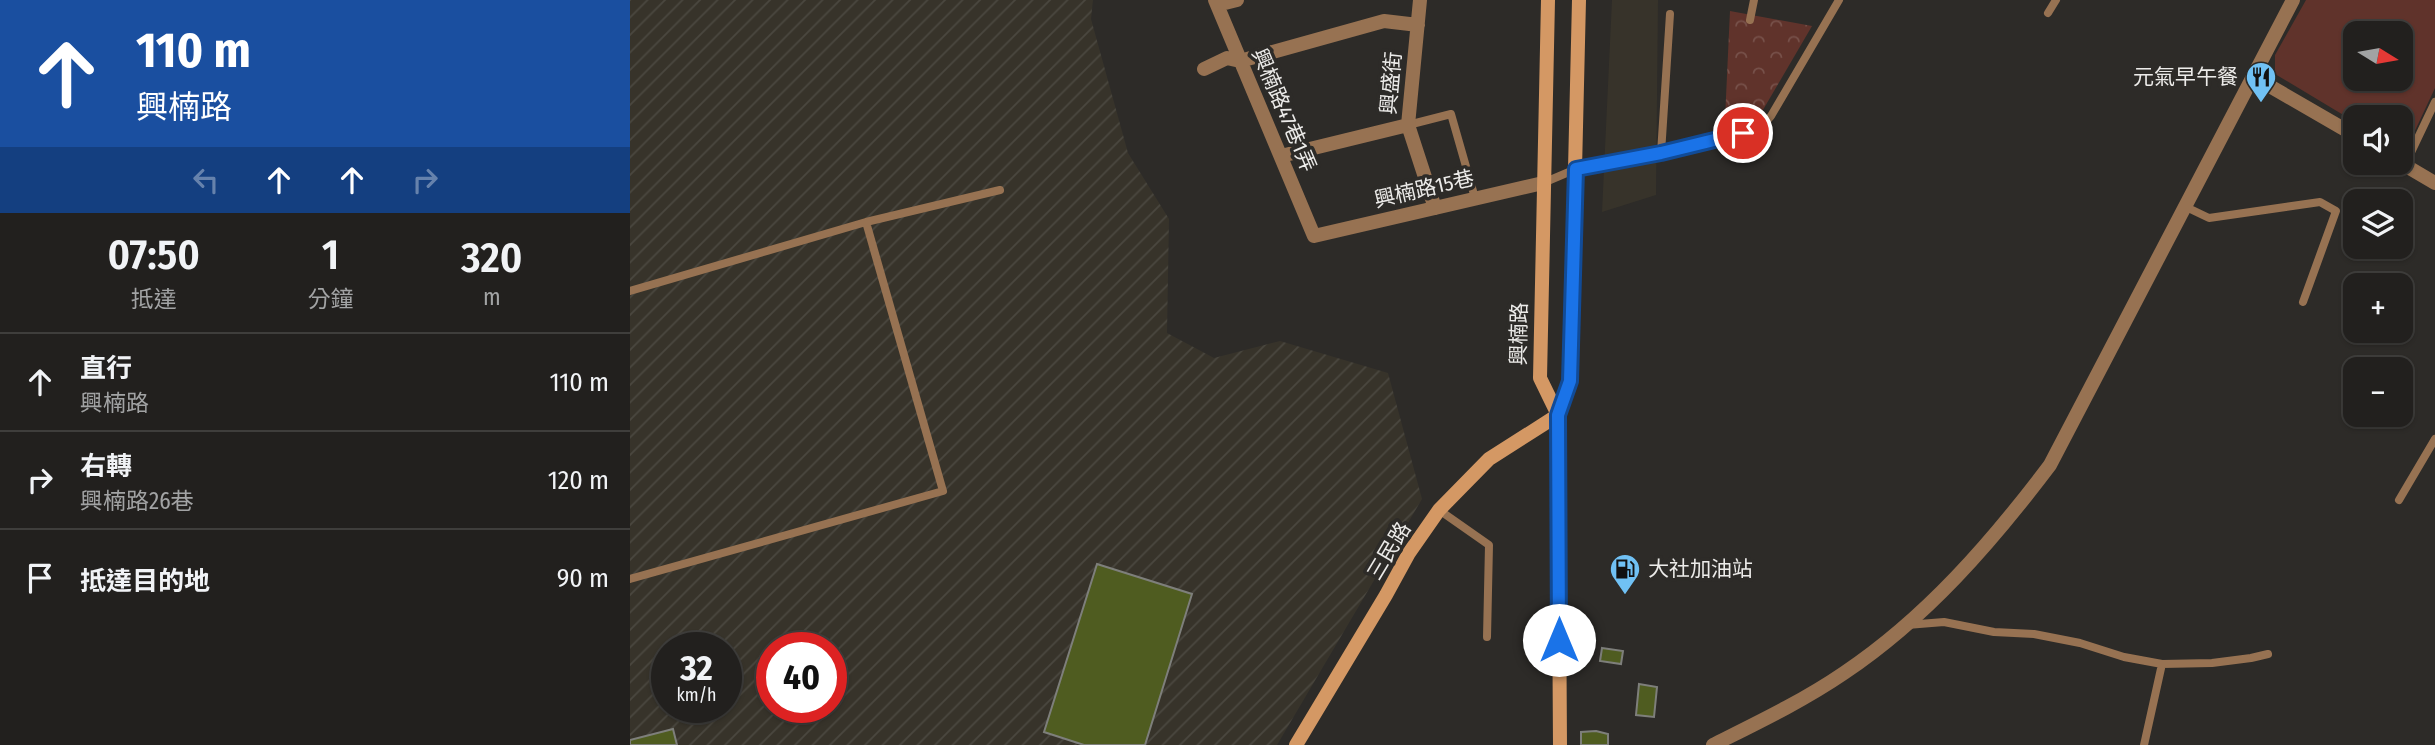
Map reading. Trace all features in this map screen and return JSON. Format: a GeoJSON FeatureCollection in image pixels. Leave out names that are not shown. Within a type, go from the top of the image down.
{"type":"FeatureCollection","features":[{"type":"Feature","properties":{"kind":"street"},"geometry":{"type":"LineString","coordinates":[[1216,3],[1237,0]]}},
{"type":"Feature","properties":{"kind":"street","name":"興盛街"},"geometry":{"type":"LineString","coordinates":[[1420,0],[1408,125],[1435,208]]}},
{"type":"Feature","properties":{"kind":"street","name":"興楠路"},"geometry":{"type":"LineString","coordinates":[[1548,0],[1540,378],[1558,415]]}},
{"type":"Feature","properties":{"kind":"street"},"geometry":{"type":"LineString","coordinates":[[1560,745],[1558,415],[1570,381],[1579,0]]}},
{"type":"Feature","properties":{"kind":"street"},"geometry":{"type":"LineString","coordinates":[[1713,745],[1843,674],[1878,649],[1945,589],[2008,521],[2050,465],[2293,0]]}},
{"type":"Feature","properties":{"kind":"street","name":"興楠路47巷1弄"},"geometry":{"type":"LineString","coordinates":[[1216,3],[1314,236]]}},
{"type":"Feature","properties":{"kind":"street"},"geometry":{"type":"LineString","coordinates":[[1204,69],[1227,58],[1240,61],[1384,22],[1418,25]]}},
{"type":"Feature","properties":{"kind":"street"},"geometry":{"type":"LineString","coordinates":[[2254,77],[2343,128]]}},
{"type":"Feature","properties":{"kind":"street"},"geometry":{"type":"LineString","coordinates":[[1281,156],[1408,125]]}},
{"type":"Feature","properties":{"kind":"street"},"geometry":{"type":"LineString","coordinates":[[2413,170],[2435,183]]}},
{"type":"Feature","properties":{"kind":"street","name":"興楠路15巷"},"geometry":{"type":"LineString","coordinates":[[1314,236],[1543,183]]}},
{"type":"Feature","properties":{"kind":"street","name":"三民路"},"geometry":{"type":"LineString","coordinates":[[1296,745],[1409,553],[1439,510],[1489,459],[1558,415]]}},
{"type":"Feature","properties":{"kind":"lane"},"geometry":{"type":"LineString","coordinates":[[1750,20],[1754,0]]}},
{"type":"Feature","properties":{"kind":"lane"},"geometry":{"type":"LineString","coordinates":[[1543,183],[1576,169],[1661,153],[1761,127],[1771,116],[1839,0]]}},
{"type":"Feature","properties":{"kind":"lane"},"geometry":{"type":"LineString","coordinates":[[2048,13],[2056,0]]}},
{"type":"Feature","properties":{"kind":"lane"},"geometry":{"type":"LineString","coordinates":[[1661,153],[1670,14]]}},
{"type":"Feature","properties":{"kind":"lane"},"geometry":{"type":"LineString","coordinates":[[2413,145],[2435,102]]}},
{"type":"Feature","properties":{"kind":"lane"},"geometry":{"type":"LineString","coordinates":[[1408,125],[1451,114],[1475,198]]}},
{"type":"Feature","properties":{"kind":"lane"},"geometry":{"type":"LineString","coordinates":[[630,291],[866,222],[1000,190]]}},
{"type":"Feature","properties":{"kind":"lane"},"geometry":{"type":"LineString","coordinates":[[2186,207],[2209,218],[2320,202],[2336,211],[2303,302]]}},
{"type":"Feature","properties":{"kind":"lane"},"geometry":{"type":"LineString","coordinates":[[630,579],[943,491],[866,222]]}},
{"type":"Feature","properties":{"kind":"lane"},"geometry":{"type":"LineString","coordinates":[[2399,500],[2435,439]]}},
{"type":"Feature","properties":{"kind":"lane"},"geometry":{"type":"LineString","coordinates":[[1439,510],[1489,545],[1487,638]]}},
{"type":"Feature","properties":{"kind":"lane"},"geometry":{"type":"LineString","coordinates":[[1904,625],[1944,622],[1994,632],[2034,634],[2162,664],[2212,663],[2268,654]]}},
{"type":"Feature","properties":{"kind":"lane"},"geometry":{"type":"LineString","coordinates":[[2144,745],[2162,664]]}},
{"type":"Feature","properties":{"kind":"shaded area"},"geometry":{"type":"Polygon","coordinates":[[[630,0],[1093,0],[1091,19],[1128,153],[1169,219],[1167,333],[1214,358],[1280,341],[1388,373],[1422,499],[1277,745],[630,745],[630,0]]]}},
{"type":"Feature","properties":{"kind":"shaded area"},"geometry":{"type":"Polygon","coordinates":[[[1612,0],[1658,0],[1656,195],[1602,212],[1612,0]]]}},
{"type":"Feature","properties":{"kind":"green space"},"geometry":{"type":"Polygon","coordinates":[[[2306,0],[2435,0],[2435,88],[2413,135],[2413,105],[2343,105],[2343,115],[2275,74],[2275,55],[2306,0]]]}},
{"type":"Feature","properties":{"kind":"green space"},"geometry":{"type":"Polygon","coordinates":[[[1730,11],[1812,26],[1760,115],[1725,119],[1730,11]]]}},
{"type":"Feature","properties":{"kind":"building"},"geometry":{"type":"Polygon","coordinates":[[[1097,564],[1192,594],[1145,745],[1084,745],[1044,732],[1097,564]]]}},
{"type":"Feature","properties":{"kind":"building"},"geometry":{"type":"Polygon","coordinates":[[[1602,648],[1623,651],[1621,664],[1600,661],[1602,648]]]}},
{"type":"Feature","properties":{"kind":"building"},"geometry":{"type":"Polygon","coordinates":[[[1639,684],[1657,687],[1654,717],[1636,715],[1639,684]]]}},
{"type":"Feature","properties":{"kind":"building"},"geometry":{"type":"Polygon","coordinates":[[[673,729],[677,745],[630,745],[630,740],[673,729]]]}},
{"type":"Feature","properties":{"kind":"building"},"geometry":{"type":"Polygon","coordinates":[[[1596,731],[1608,734],[1608,745],[1581,745],[1581,732],[1596,731]]]}},
{"type":"Feature","properties":{"kind":"place","name":"元氣早午餐"},"geometry":{"type":"Point","coordinates":[2261,104]}},
{"type":"Feature","properties":{"kind":"place","name":"大社加油站"},"geometry":{"type":"Point","coordinates":[1625,596]}},
{"type":"Feature","properties":{"kind":"route"},"geometry":{"type":"LineString","coordinates":[[1559,640],[1558,415],[1570,381],[1576,169],[1661,153],[1743,133]]}}]}
